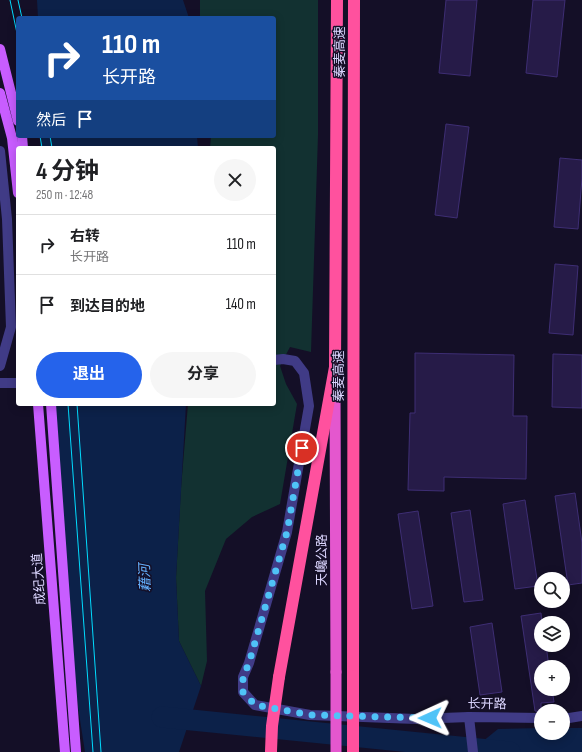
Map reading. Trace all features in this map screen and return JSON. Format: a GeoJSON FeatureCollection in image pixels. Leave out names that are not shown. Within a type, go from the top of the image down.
{"type":"FeatureCollection","features":[{"type":"Feature","properties":{"kind":"highway","name":"秦麦高速"},"geometry":{"type":"LineString","coordinates":[[272,751],[272,726],[278,677],[335,367],[338,0]]}},
{"type":"Feature","properties":{"kind":"highway","name":"秦麦高速"},"geometry":{"type":"LineString","coordinates":[[353,752],[354,0]]}},
{"type":"Feature","properties":{"kind":"highway","name":"天巉公路"},"geometry":{"type":"LineString","coordinates":[[335,367],[336,752]]}},
{"type":"Feature","properties":{"kind":"main road"},"geometry":{"type":"LineString","coordinates":[[0,49],[16,113]]}},
{"type":"Feature","properties":{"kind":"main road"},"geometry":{"type":"LineString","coordinates":[[0,93],[12,138],[16,175]]}},
{"type":"Feature","properties":{"kind":"main road","name":"成纪大道"},"geometry":{"type":"LineString","coordinates":[[38,406],[65,752]]}},
{"type":"Feature","properties":{"kind":"main road","name":"成纪大道"},"geometry":{"type":"LineString","coordinates":[[51,406],[76,752]]}},
{"type":"Feature","properties":{"kind":"street"},"geometry":{"type":"LineString","coordinates":[[0,151],[7,219],[11,327],[0,366]]}},
{"type":"Feature","properties":{"kind":"street","name":"长开路"},"geometry":{"type":"LineString","coordinates":[[278,359],[295,361],[304,373],[309,406],[287,532],[249,663],[243,677],[243,692],[255,705],[310,715],[416,719],[469,716],[534,718]]}},
{"type":"Feature","properties":{"kind":"street"},"geometry":{"type":"LineString","coordinates":[[0,383],[15,384]]}},
{"type":"Feature","properties":{"kind":"street"},"geometry":{"type":"LineString","coordinates":[[469,716],[472,752]]}},
{"type":"Feature","properties":{"kind":"street"},"geometry":{"type":"LineString","coordinates":[[570,718],[582,716]]}},
{"type":"Feature","properties":{"kind":"green space"},"geometry":{"type":"Polygon","coordinates":[[[200,0],[318,0],[318,135],[311,352],[290,347],[280,366],[286,384],[297,404],[280,504],[252,517],[226,539],[205,591],[207,661],[201,686],[179,641],[176,578],[188,406],[276,406],[276,146],[210,146],[211,138],[276,138],[276,16],[200,16],[200,0]]]}},
{"type":"Feature","properties":{"kind":"water"},"geometry":{"type":"Polygon","coordinates":[[[37,0],[183,0],[188,16],[38,16],[37,0]]]}},
{"type":"Feature","properties":{"kind":"water"},"geometry":{"type":"Polygon","coordinates":[[[41,138],[197,138],[198,146],[40,146],[41,138]]]}},
{"type":"Feature","properties":{"kind":"water","name":"藉河"},"geometry":{"type":"Polygon","coordinates":[[[50,406],[186,406],[176,578],[179,641],[201,686],[179,752],[85,752],[78,707],[50,406]]]}},
{"type":"Feature","properties":{"kind":"water"},"geometry":{"type":"Polygon","coordinates":[[[534,728],[534,740],[570,740],[570,728],[582,728],[582,752],[483,752],[482,742],[498,729],[534,728]]]}},
{"type":"Feature","properties":{"kind":"building"},"geometry":{"type":"Polygon","coordinates":[[[446,0],[477,0],[470,76],[439,73],[446,0]]]}},
{"type":"Feature","properties":{"kind":"building"},"geometry":{"type":"Polygon","coordinates":[[[533,0],[565,0],[557,77],[526,73],[533,0]]]}},
{"type":"Feature","properties":{"kind":"building"},"geometry":{"type":"Polygon","coordinates":[[[446,124],[469,127],[457,218],[435,215],[446,124]]]}},
{"type":"Feature","properties":{"kind":"building"},"geometry":{"type":"Polygon","coordinates":[[[560,158],[582,160],[578,229],[554,227],[560,158]]]}},
{"type":"Feature","properties":{"kind":"building"},"geometry":{"type":"Polygon","coordinates":[[[555,264],[578,266],[573,335],[549,333],[555,264]]]}},
{"type":"Feature","properties":{"kind":"building"},"geometry":{"type":"Polygon","coordinates":[[[415,353],[514,355],[513,416],[527,416],[526,479],[444,477],[444,491],[408,490],[410,413],[415,413],[415,353]]]}},
{"type":"Feature","properties":{"kind":"building"},"geometry":{"type":"Polygon","coordinates":[[[553,354],[582,355],[582,408],[552,407],[553,354]]]}},
{"type":"Feature","properties":{"kind":"building"},"geometry":{"type":"Polygon","coordinates":[[[575,493],[582,543],[582,583],[570,585],[570,572],[566,572],[555,496],[575,493]]]}},
{"type":"Feature","properties":{"kind":"building"},"geometry":{"type":"Polygon","coordinates":[[[525,500],[536,572],[534,572],[534,587],[515,589],[503,504],[525,500]]]}},
{"type":"Feature","properties":{"kind":"building"},"geometry":{"type":"Polygon","coordinates":[[[470,510],[483,600],[464,602],[451,513],[470,510]]]}},
{"type":"Feature","properties":{"kind":"building"},"geometry":{"type":"Polygon","coordinates":[[[418,511],[433,606],[412,609],[398,514],[418,511]]]}},
{"type":"Feature","properties":{"kind":"building"},"geometry":{"type":"Polygon","coordinates":[[[541,613],[541,616],[534,616],[534,652],[547,652],[548,660],[534,660],[534,696],[553,696],[554,702],[534,704],[521,616],[541,613]]]}},
{"type":"Feature","properties":{"kind":"building"},"geometry":{"type":"Polygon","coordinates":[[[492,623],[502,692],[480,695],[470,627],[492,623]]]}},
{"type":"Feature","properties":{"kind":"waterway"},"geometry":{"type":"LineString","coordinates":[[162,717],[510,752]]}},
{"type":"Feature","properties":{"kind":"tram line"},"geometry":{"type":"LineString","coordinates":[[10,0],[16,28]]}},
{"type":"Feature","properties":{"kind":"tram line"},"geometry":{"type":"LineString","coordinates":[[18,0],[22,16]]}},
{"type":"Feature","properties":{"kind":"tram line"},"geometry":{"type":"LineString","coordinates":[[40,138],[42,146]]}},
{"type":"Feature","properties":{"kind":"tram line"},"geometry":{"type":"LineString","coordinates":[[50,138],[52,146]]}},
{"type":"Feature","properties":{"kind":"tram line"},"geometry":{"type":"LineString","coordinates":[[68,406],[93,752]]}},
{"type":"Feature","properties":{"kind":"tram line"},"geometry":{"type":"LineString","coordinates":[[77,406],[101,752]]}},
{"type":"Feature","properties":{"kind":"route"},"geometry":{"type":"LineString","coordinates":[[302,448],[287,532],[249,663],[243,677],[243,692],[255,705],[310,715],[372,716],[416,719],[430,718]]}}]}
